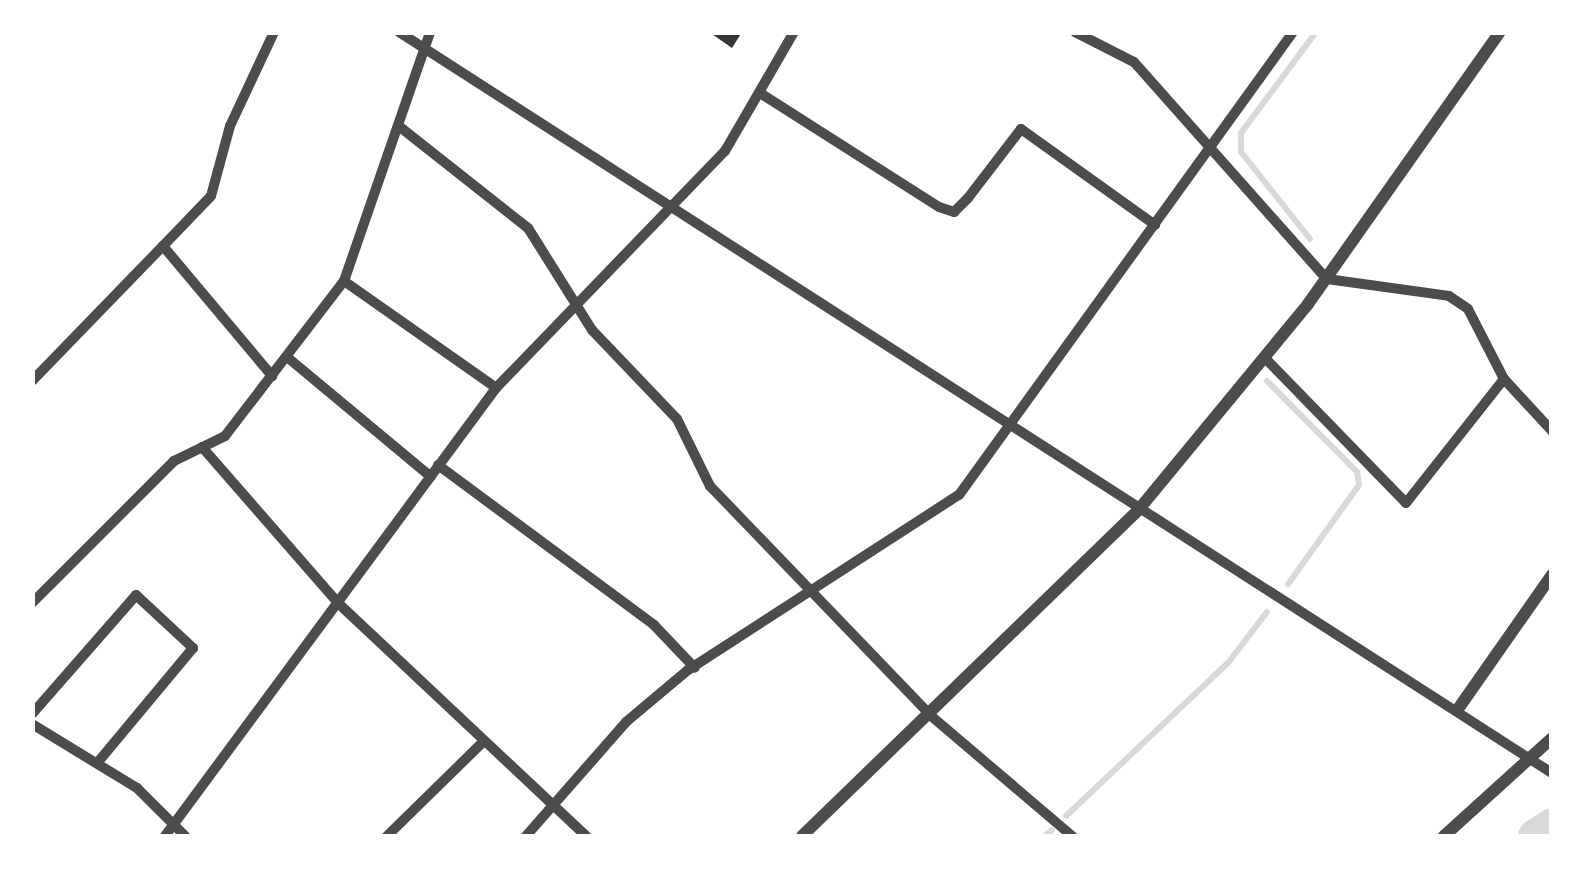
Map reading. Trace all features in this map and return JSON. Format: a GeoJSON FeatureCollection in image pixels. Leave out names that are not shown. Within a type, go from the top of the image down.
{"type":"FeatureCollection","features":[{"type":"Feature","properties":{"kind":"street"},"geometry":{"type":"LineString","coordinates":[[32,381],[211,196],[230,126],[274,32]]}},
{"type":"Feature","properties":{"kind":"street"},"geometry":{"type":"LineString","coordinates":[[399,32],[1458,709],[1552,773]]}},
{"type":"Feature","properties":{"kind":"street"},"geometry":{"type":"LineString","coordinates":[[32,603],[174,461],[225,436],[344,281],[430,32]]}},
{"type":"Feature","properties":{"kind":"street"},"geometry":{"type":"LineString","coordinates":[[165,836],[496,388],[725,151],[794,32]]}},
{"type":"Feature","properties":{"kind":"street"},"geometry":{"type":"LineString","coordinates":[[1075,32],[1096,37],[1134,62],[1214,145],[1327,278],[1449,296],[1468,309],[1504,379],[1552,431]]}},
{"type":"Feature","properties":{"kind":"street"},"geometry":{"type":"LineString","coordinates":[[526,836],[626,722],[807,591],[959,494],[1014,427],[1293,32]]}},
{"type":"Feature","properties":{"kind":"street"},"geometry":{"type":"LineString","coordinates":[[802,836],[930,716],[1140,508],[1327,278],[1500,32]]}},
{"type":"Feature","properties":{"kind":"street"},"geometry":{"type":"LineString","coordinates":[[760,93],[938,207],[954,212],[1021,128],[1155,224]]}},
{"type":"Feature","properties":{"kind":"street"},"geometry":{"type":"LineString","coordinates":[[400,127],[528,228],[575,307],[652,387],[710,486],[807,591],[930,716],[1072,836]]}},
{"type":"Feature","properties":{"kind":"street"},"geometry":{"type":"LineString","coordinates":[[163,246],[272,376]]}},
{"type":"Feature","properties":{"kind":"street"},"geometry":{"type":"LineString","coordinates":[[344,281],[496,388]]}},
{"type":"Feature","properties":{"kind":"street"},"geometry":{"type":"LineString","coordinates":[[287,357],[431,477]]}},
{"type":"Feature","properties":{"kind":"street"},"geometry":{"type":"LineString","coordinates":[[1264,358],[1406,503],[1504,379]]}},
{"type":"Feature","properties":{"kind":"street"},"geometry":{"type":"LineString","coordinates":[[202,448],[338,602],[481,744],[586,836]]}},
{"type":"Feature","properties":{"kind":"street"},"geometry":{"type":"LineString","coordinates":[[438,466],[654,625],[696,668]]}},
{"type":"Feature","properties":{"kind":"street"},"geometry":{"type":"LineString","coordinates":[[1458,709],[1552,576]]}},
{"type":"Feature","properties":{"kind":"street"},"geometry":{"type":"LineString","coordinates":[[32,714],[136,595],[193,648],[98,762]]}},
{"type":"Feature","properties":{"kind":"street"},"geometry":{"type":"LineString","coordinates":[[32,724],[98,762],[185,836]]}},
{"type":"Feature","properties":{"kind":"street"},"geometry":{"type":"LineString","coordinates":[[1444,836],[1552,738]]}},
{"type":"Feature","properties":{"kind":"street"},"geometry":{"type":"LineString","coordinates":[[387,836],[481,744]]}},
{"type":"Feature","properties":{"kind":"building"},"geometry":{"type":"Polygon","coordinates":[[[709,32],[742,32],[732,48],[709,32]]]}},
{"type":"Feature","properties":{"kind":"waterway"},"geometry":{"type":"LineString","coordinates":[[1310,239],[1241,152],[1241,133],[1316,32]]}},
{"type":"Feature","properties":{"kind":"waterway"},"geometry":{"type":"LineString","coordinates":[[1267,381],[1357,472],[1359,485],[1288,584]]}},
{"type":"Feature","properties":{"kind":"waterway"},"geometry":{"type":"LineString","coordinates":[[1066,816],[1228,663],[1267,612]]}},
{"type":"Feature","properties":{"kind":"waterway"},"geometry":{"type":"LineString","coordinates":[[1535,836],[1552,825]]}},
{"type":"Feature","properties":{"kind":"waterway"},"geometry":{"type":"LineString","coordinates":[[1045,836],[1052,830]]}}]}
